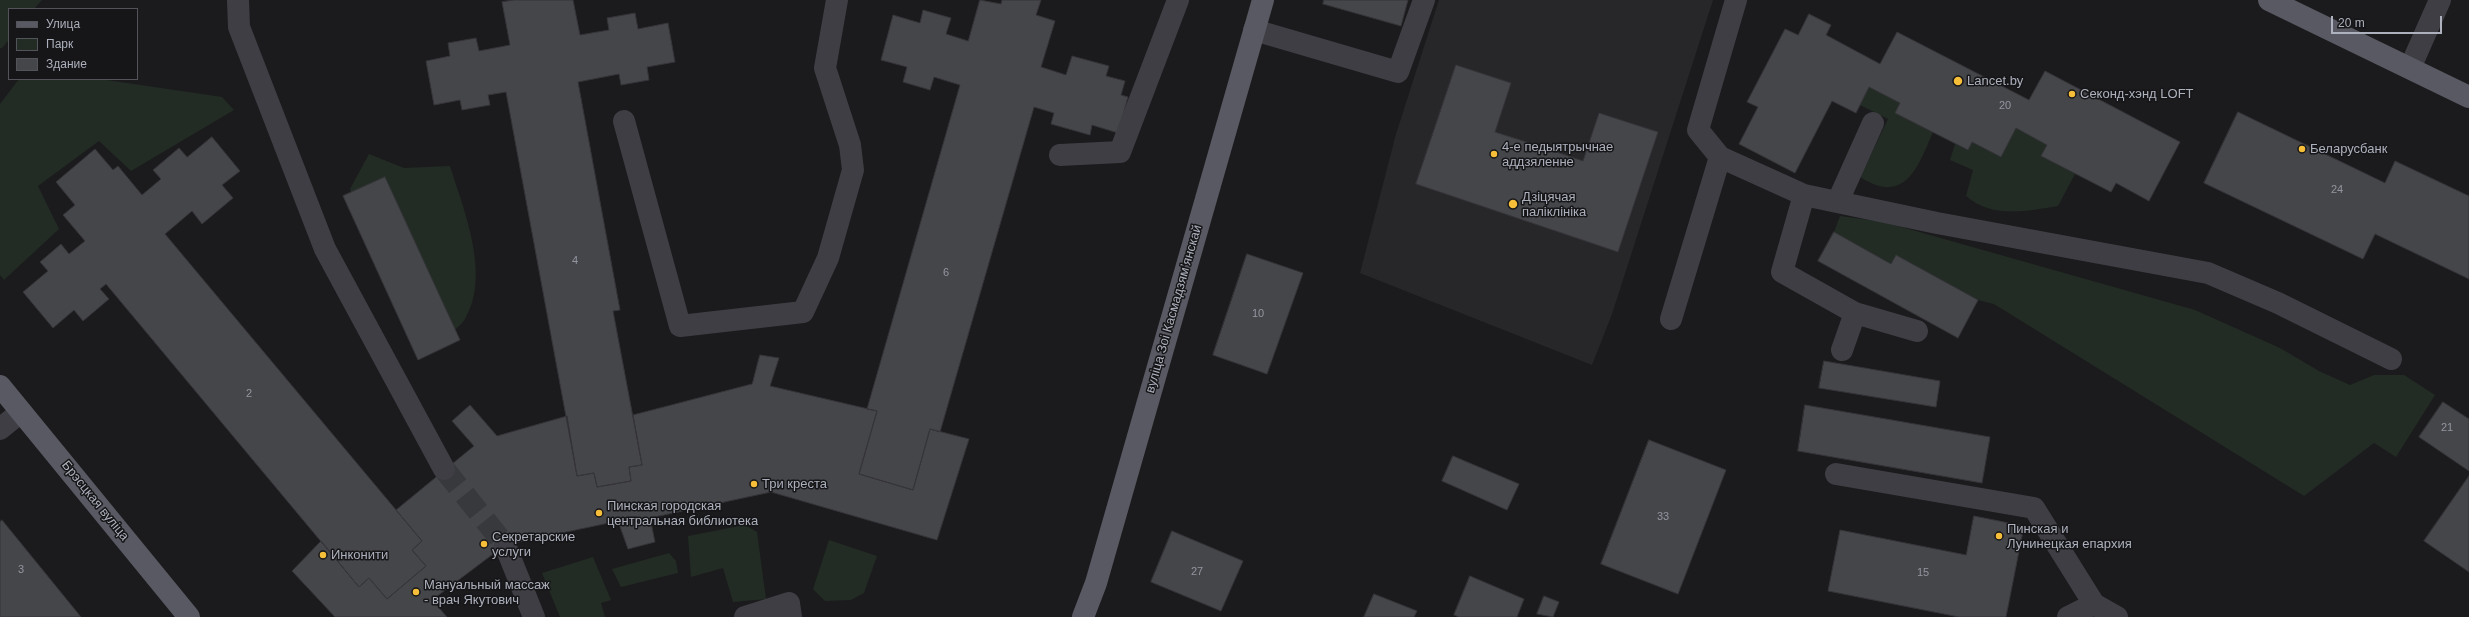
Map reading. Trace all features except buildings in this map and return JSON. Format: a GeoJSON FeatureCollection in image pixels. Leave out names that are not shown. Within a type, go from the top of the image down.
{"type":"FeatureCollection","features":[{"type":"Feature","properties":{"kind":"main road","name":"вуліца Зоі Касмадзямʼянскай"},"geometry":{"type":"LineString","coordinates":[[1083,617],[1096,583],[1263,0]]}},
{"type":"Feature","properties":{"kind":"main road"},"geometry":{"type":"LineString","coordinates":[[2269,0],[2469,97]]}},
{"type":"Feature","properties":{"kind":"main road","name":"Брэсцкая вуліца"},"geometry":{"type":"LineString","coordinates":[[0,386],[189,617]]}},
{"type":"Feature","properties":{"kind":"street"},"geometry":{"type":"LineString","coordinates":[[238,0],[239,27],[325,249],[444,469]]}},
{"type":"Feature","properties":{"kind":"street"},"geometry":{"type":"LineString","coordinates":[[624,121],[680,326],[803,312],[828,258],[853,170],[850,145],[825,68],[837,0]]}},
{"type":"Feature","properties":{"kind":"street"},"geometry":{"type":"LineString","coordinates":[[1060,155],[1120,152],[1178,0]]}},
{"type":"Feature","properties":{"kind":"street"},"geometry":{"type":"LineString","coordinates":[[1254,30],[1398,72],[1424,0]]}},
{"type":"Feature","properties":{"kind":"street"},"geometry":{"type":"LineString","coordinates":[[1736,0],[1698,130],[1720,157],[1804,194],[1838,200],[1937,223],[2208,273],[2278,303],[2391,359]]}},
{"type":"Feature","properties":{"kind":"street"},"geometry":{"type":"LineString","coordinates":[[2410,68],[2440,0]]}},
{"type":"Feature","properties":{"kind":"street"},"geometry":{"type":"LineString","coordinates":[[1838,200],[1873,123]]}},
{"type":"Feature","properties":{"kind":"street"},"geometry":{"type":"LineString","coordinates":[[1671,319],[1720,157]]}},
{"type":"Feature","properties":{"kind":"street"},"geometry":{"type":"LineString","coordinates":[[1804,194],[1782,272],[1855,313],[1917,331]]}},
{"type":"Feature","properties":{"kind":"street"},"geometry":{"type":"LineString","coordinates":[[1842,350],[1855,313]]}},
{"type":"Feature","properties":{"kind":"street"},"geometry":{"type":"LineString","coordinates":[[0,429],[21,412]]}},
{"type":"Feature","properties":{"kind":"street"},"geometry":{"type":"LineString","coordinates":[[1836,474],[2034,508],[2094,604],[2117,617]]}},
{"type":"Feature","properties":{"kind":"street"},"geometry":{"type":"LineString","coordinates":[[505,545],[534,617]]}},
{"type":"Feature","properties":{"kind":"street"},"geometry":{"type":"LineString","coordinates":[[745,617],[789,604],[791,617]]}},
{"type":"Feature","properties":{"kind":"street"},"geometry":{"type":"LineString","coordinates":[[2068,617],[2094,604]]}},
{"type":"Feature","properties":{"kind":"shaded area","name":"Дзіцячая паліклініка"},"geometry":{"type":"Polygon","coordinates":[[[1439,0],[1713,0],[1612,314],[1592,365],[1360,273],[1396,134],[1439,0]]]}},
{"type":"Feature","properties":{"kind":"green space"},"geometry":{"type":"Polygon","coordinates":[[[0,0],[42,0],[35,8],[8,8],[8,41],[2,48],[0,48],[0,0]]]}},
{"type":"Feature","properties":{"kind":"green space"},"geometry":{"type":"Polygon","coordinates":[[[18,80],[107,80],[222,97],[234,110],[131,171],[99,141],[38,186],[59,229],[4,280],[0,275],[0,104],[18,80]]]}},
{"type":"Feature","properties":{"kind":"green space"},"geometry":{"type":"Polygon","coordinates":[[[1869,87],[1900,103],[1895,113],[1933,132],[1922,158],[1915,169],[1908,178],[1899,185],[1888,187],[1875,185],[1860,177],[1888,119],[1860,105],[1869,87]]]}},
{"type":"Feature","properties":{"kind":"green space"},"geometry":{"type":"Polygon","coordinates":[[[2016,128],[2047,145],[2041,156],[2075,174],[2058,206],[2034,210],[2010,212],[1999,211],[1976,203],[1966,196],[1973,170],[1950,160],[1955,144],[1967,150],[1972,142],[2001,157],[2016,128]]]}},
{"type":"Feature","properties":{"kind":"green space"},"geometry":{"type":"Polygon","coordinates":[[[369,154],[404,168],[450,166],[468,223],[475,263],[476,283],[472,302],[465,319],[456,329],[437,342],[364,232],[350,189],[369,154]]]}},
{"type":"Feature","properties":{"kind":"green space"},"geometry":{"type":"Polygon","coordinates":[[[1840,216],[1884,222],[2195,310],[2280,348],[2319,371],[2350,385],[2374,375],[2404,375],[2435,395],[2396,457],[2374,443],[2304,496],[1994,304],[1978,300],[1896,255],[1891,264],[1834,232],[1840,216]]]}},
{"type":"Feature","properties":{"kind":"green space"},"geometry":{"type":"Polygon","coordinates":[[[745,525],[757,532],[766,599],[733,602],[723,568],[691,577],[688,536],[745,525]]]}},
{"type":"Feature","properties":{"kind":"green space"},"geometry":{"type":"Polygon","coordinates":[[[829,540],[877,556],[864,593],[851,600],[825,601],[813,589],[829,540]]]}},
{"type":"Feature","properties":{"kind":"green space"},"geometry":{"type":"Polygon","coordinates":[[[669,553],[676,561],[678,573],[621,587],[612,569],[669,553]]]}},
{"type":"Feature","properties":{"kind":"green space"},"geometry":{"type":"Polygon","coordinates":[[[593,557],[611,600],[601,603],[605,617],[560,617],[542,573],[593,557]]]}},
{"type":"Feature","properties":{"kind":"tunnel"},"geometry":{"type":"LineString","coordinates":[[444,469],[505,545]]}},
{"type":"Feature","properties":{"kind":"place","name":"Lancet.by"},"geometry":{"type":"Point","coordinates":[1958,81]}},
{"type":"Feature","properties":{"kind":"place","name":"Секонд-хэнд LOFT"},"geometry":{"type":"Point","coordinates":[2072,94]}},
{"type":"Feature","properties":{"kind":"place","name":"Беларусбанк"},"geometry":{"type":"Point","coordinates":[2302,149]}},
{"type":"Feature","properties":{"kind":"place","name":"4-е педыятрычнае аддзяленне"},"geometry":{"type":"Point","coordinates":[1494,154]}},
{"type":"Feature","properties":{"kind":"place","name":"Дзіцячая паліклініка"},"geometry":{"type":"Point","coordinates":[1513,204]}},
{"type":"Feature","properties":{"kind":"place","name":"Три креста"},"geometry":{"type":"Point","coordinates":[754,484]}},
{"type":"Feature","properties":{"kind":"place","name":"Пинская городская центральная библиотека"},"geometry":{"type":"Point","coordinates":[599,513]}},
{"type":"Feature","properties":{"kind":"place","name":"Пинская и Лунинецкая епархия"},"geometry":{"type":"Point","coordinates":[1999,536]}},
{"type":"Feature","properties":{"kind":"place","name":"Секретарские услуги"},"geometry":{"type":"Point","coordinates":[484,544]}},
{"type":"Feature","properties":{"kind":"place","name":"Инконити"},"geometry":{"type":"Point","coordinates":[323,555]}},
{"type":"Feature","properties":{"kind":"place","name":"Мануальный массаж - врач Якутович"},"geometry":{"type":"Point","coordinates":[416,592]}}]}
